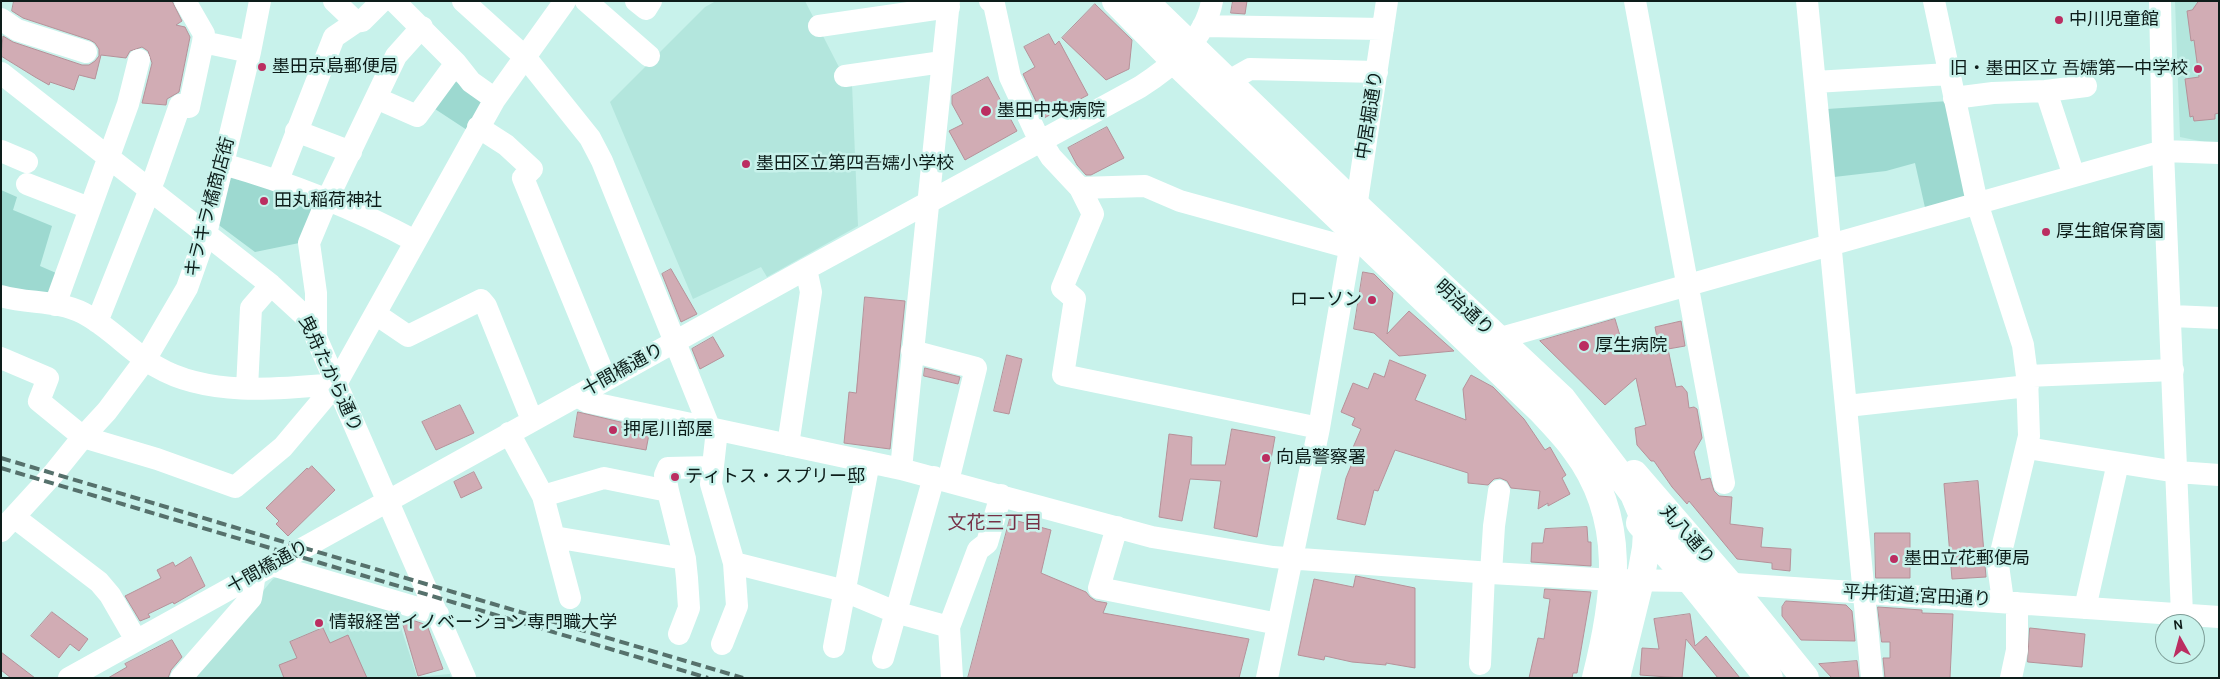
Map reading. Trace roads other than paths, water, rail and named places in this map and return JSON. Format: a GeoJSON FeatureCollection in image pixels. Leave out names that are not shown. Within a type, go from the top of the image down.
{"type":"FeatureCollection","features":[{"type":"Feature","properties":{"kind":"main road","name":"明治通り"},"geometry":{"type":"LineString","coordinates":[[1116,1],[1189,44],[1352,228],[1540,409],[1576,451],[1600,495],[1627,581],[1616,678]]}},
{"type":"Feature","properties":{"kind":"main road","name":"明治通り"},"geometry":{"type":"LineString","coordinates":[[1144,1],[1227,82],[1352,228],[1497,339],[1562,399],[1634,494],[1647,531],[1608,632],[1596,678]]}},
{"type":"Feature","properties":{"kind":"main road","name":"丸八通り"},"geometry":{"type":"LineString","coordinates":[[1562,399],[1610,446],[1730,584],[1805,678]]}},
{"type":"Feature","properties":{"kind":"main road","name":"丸八通り"},"geometry":{"type":"LineString","coordinates":[[1576,451],[1691,581],[1769,678]]}},
{"type":"Feature","properties":{"kind":"street"},"geometry":{"type":"LineString","coordinates":[[97,322],[150,189],[180,106],[189,107],[204,34],[185,1]]}},
{"type":"Feature","properties":{"kind":"street","name":"キラキラ橘商店街"},"geometry":{"type":"LineString","coordinates":[[8,524],[108,410],[145,360],[187,288],[206,234],[250,52],[260,1]]}},
{"type":"Feature","properties":{"kind":"street"},"geometry":{"type":"LineString","coordinates":[[334,1],[356,22]]}},
{"type":"Feature","properties":{"kind":"street"},"geometry":{"type":"LineString","coordinates":[[278,180],[334,37],[356,22],[362,21],[382,1]]}},
{"type":"Feature","properties":{"kind":"street"},"geometry":{"type":"LineString","coordinates":[[394,1],[422,27],[471,82],[495,99]]}},
{"type":"Feature","properties":{"kind":"street"},"geometry":{"type":"LineString","coordinates":[[463,1],[526,58],[590,138],[602,161],[714,429],[712,484],[734,564],[738,606],[722,644]]}},
{"type":"Feature","properties":{"kind":"street"},"geometry":{"type":"LineString","coordinates":[[1,358],[48,378],[39,400],[83,437],[157,459],[235,487],[283,447],[336,384],[377,315],[415,241],[478,127],[495,99],[565,1]]}},
{"type":"Feature","properties":{"kind":"street"},"geometry":{"type":"LineString","coordinates":[[586,1],[649,56]]}},
{"type":"Feature","properties":{"kind":"street"},"geometry":{"type":"LineString","coordinates":[[636,1],[646,9],[651,1]]}},
{"type":"Feature","properties":{"kind":"street"},"geometry":{"type":"LineString","coordinates":[[990,1],[994,4],[1010,77],[1041,142],[1051,158],[1080,188],[1093,214],[1062,288],[1075,299],[1062,375],[1319,428]]}},
{"type":"Feature","properties":{"kind":"street"},"geometry":{"type":"LineString","coordinates":[[1189,44],[1212,1]]}},
{"type":"Feature","properties":{"kind":"street","name":"中居堀通り"},"geometry":{"type":"LineString","coordinates":[[1267,678],[1319,428],[1387,1]]}},
{"type":"Feature","properties":{"kind":"street"},"geometry":{"type":"LineString","coordinates":[[1635,1],[1724,483]]}},
{"type":"Feature","properties":{"kind":"street"},"geometry":{"type":"LineString","coordinates":[[1807,1],[1872,678]]}},
{"type":"Feature","properties":{"kind":"street"},"geometry":{"type":"LineString","coordinates":[[1934,1],[1977,203],[2023,345],[2028,381],[2030,436],[1998,565],[2010,602],[2017,650],[2011,678]]}},
{"type":"Feature","properties":{"kind":"street"},"geometry":{"type":"LineString","coordinates":[[2160,1],[2163,150],[2172,316],[2182,614]]}},
{"type":"Feature","properties":{"kind":"street"},"geometry":{"type":"LineString","coordinates":[[819,26],[949,4],[901,469]]}},
{"type":"Feature","properties":{"kind":"street"},"geometry":{"type":"LineString","coordinates":[[1,20],[17,30],[86,52]]}},
{"type":"Feature","properties":{"kind":"street"},"geometry":{"type":"LineString","coordinates":[[316,335],[316,294],[309,243],[327,200],[396,56],[422,27]]}},
{"type":"Feature","properties":{"kind":"street"},"geometry":{"type":"LineString","coordinates":[[1189,44],[1383,29]]}},
{"type":"Feature","properties":{"kind":"street"},"geometry":{"type":"LineString","coordinates":[[203,42],[250,52]]}},
{"type":"Feature","properties":{"kind":"street","name":"十間橋通り"},"geometry":{"type":"LineString","coordinates":[[69,678],[532,420],[1140,87],[1189,44]]}},
{"type":"Feature","properties":{"kind":"street"},"geometry":{"type":"LineString","coordinates":[[54,305],[128,104],[139,60]]}},
{"type":"Feature","properties":{"kind":"street"},"geometry":{"type":"LineString","coordinates":[[845,76],[942,62]]}},
{"type":"Feature","properties":{"kind":"street"},"geometry":{"type":"LineString","coordinates":[[376,98],[418,116],[456,63]]}},
{"type":"Feature","properties":{"kind":"street"},"geometry":{"type":"LineString","coordinates":[[1227,82],[1250,69],[1377,72]]}},
{"type":"Feature","properties":{"kind":"street","name":"曳舟たから通り"},"geometry":{"type":"LineString","coordinates":[[1,73],[150,189],[303,312],[316,335],[465,678]]}},
{"type":"Feature","properties":{"kind":"street"},"geometry":{"type":"LineString","coordinates":[[1815,82],[1949,74]]}},
{"type":"Feature","properties":{"kind":"street"},"geometry":{"type":"LineString","coordinates":[[1954,98],[2086,86]]}},
{"type":"Feature","properties":{"kind":"street"},"geometry":{"type":"LineString","coordinates":[[2046,91],[2074,176]]}},
{"type":"Feature","properties":{"kind":"street"},"geometry":{"type":"LineString","coordinates":[[478,127],[506,145],[532,169],[523,178],[606,380]]}},
{"type":"Feature","properties":{"kind":"street"},"geometry":{"type":"LineString","coordinates":[[296,131],[351,152]]}},
{"type":"Feature","properties":{"kind":"street"},"geometry":{"type":"LineString","coordinates":[[1497,339],[2163,150],[2219,153]]}},
{"type":"Feature","properties":{"kind":"street"},"geometry":{"type":"LineString","coordinates":[[1,151],[27,162]]}},
{"type":"Feature","properties":{"kind":"street"},"geometry":{"type":"LineString","coordinates":[[223,164],[278,180],[378,220],[415,241]]}},
{"type":"Feature","properties":{"kind":"street"},"geometry":{"type":"LineString","coordinates":[[26,184],[90,208]]}},
{"type":"Feature","properties":{"kind":"street"},"geometry":{"type":"LineString","coordinates":[[1080,188],[1145,186],[1180,201],[1352,228]]}},
{"type":"Feature","properties":{"kind":"street"},"geometry":{"type":"LineString","coordinates":[[788,445],[811,292],[806,269]]}},
{"type":"Feature","properties":{"kind":"street"},"geometry":{"type":"LineString","coordinates":[[247,388],[251,308],[271,285]]}},
{"type":"Feature","properties":{"kind":"street"},"geometry":{"type":"LineString","coordinates":[[377,315],[408,336],[481,300],[486,306],[532,420]]}},
{"type":"Feature","properties":{"kind":"street"},"geometry":{"type":"LineString","coordinates":[[3,302],[54,305],[82,313],[97,322],[145,360],[184,379],[204,384],[278,389],[336,384]]}},
{"type":"Feature","properties":{"kind":"street"},"geometry":{"type":"LineString","coordinates":[[2172,316],[2219,318]]}},
{"type":"Feature","properties":{"kind":"street"},"geometry":{"type":"LineString","coordinates":[[883,658],[895,612],[941,479],[976,368],[912,351]]}},
{"type":"Feature","properties":{"kind":"street"},"geometry":{"type":"LineString","coordinates":[[1847,406],[2028,381],[2173,370]]}},
{"type":"Feature","properties":{"kind":"street","name":"平井街道;宮田通り"},"geometry":{"type":"LineString","coordinates":[[576,396],[588,402],[901,469],[1162,538],[1273,557],[1488,573],[1627,581],[1691,581],[2182,614]]}},
{"type":"Feature","properties":{"kind":"street"},"geometry":{"type":"LineString","coordinates":[[509,433],[543,496],[570,598]]}},
{"type":"Feature","properties":{"kind":"street"},"geometry":{"type":"LineString","coordinates":[[2027,448],[2177,472],[2219,474]]}},
{"type":"Feature","properties":{"kind":"street"},"geometry":{"type":"LineString","coordinates":[[834,647],[869,462]]}},
{"type":"Feature","properties":{"kind":"street"},"geometry":{"type":"LineString","coordinates":[[2084,608],[2118,463]]}},
{"type":"Feature","properties":{"kind":"street"},"geometry":{"type":"LineString","coordinates":[[679,634],[689,608],[684,559],[665,475],[668,468],[712,466]]}},
{"type":"Feature","properties":{"kind":"street"},"geometry":{"type":"LineString","coordinates":[[543,496],[604,478],[668,491]]}},
{"type":"Feature","properties":{"kind":"street"},"geometry":{"type":"LineString","coordinates":[[1480,664],[1488,573],[1499,491]]}},
{"type":"Feature","properties":{"kind":"street"},"geometry":{"type":"LineString","coordinates":[[952,678],[949,627],[978,550],[987,543],[1001,495]]}},
{"type":"Feature","properties":{"kind":"street"},"geometry":{"type":"LineString","coordinates":[[8,524],[99,582],[110,594],[136,640]]}},
{"type":"Feature","properties":{"kind":"street"},"geometry":{"type":"LineString","coordinates":[[1117,527],[1099,588],[1278,624]]}},
{"type":"Feature","properties":{"kind":"street"},"geometry":{"type":"LineString","coordinates":[[554,536],[684,559]]}},
{"type":"Feature","properties":{"kind":"street"},"geometry":{"type":"LineString","coordinates":[[734,564],[844,591],[895,612],[949,627]]}},
{"type":"Feature","properties":{"kind":"street"},"geometry":{"type":"LineString","coordinates":[[181,678],[251,598],[264,570],[438,614]]}},
{"type":"Feature","properties":{"kind":"street","name":"平井街道;宮田通り"},"geometry":{"type":"LineString","coordinates":[[2205,616],[2219,617]]}},
{"type":"Feature","properties":{"kind":"railway"},"geometry":{"type":"LineString","coordinates":[[1,458],[743,678]]}},
{"type":"Feature","properties":{"kind":"railway"},"geometry":{"type":"LineString","coordinates":[[1,468],[708,678]]}},
{"type":"Feature","properties":{"kind":"place","name":"中川児童館"},"geometry":{"type":"Point","coordinates":[2059,20]}},
{"type":"Feature","properties":{"kind":"place","name":"墨田京島郵便局"},"geometry":{"type":"Point","coordinates":[262,67]}},
{"type":"Feature","properties":{"kind":"place","name":"旧・墨田区立 吾嬬第一中学校"},"geometry":{"type":"Point","coordinates":[2198,69]}},
{"type":"Feature","properties":{"kind":"place","name":"墨田中央病院"},"geometry":{"type":"Point","coordinates":[986,111]}},
{"type":"Feature","properties":{"kind":"place","name":"墨田区立第四吾嬬小学校"},"geometry":{"type":"Point","coordinates":[746,164]}},
{"type":"Feature","properties":{"kind":"place","name":"田丸稲荷神社"},"geometry":{"type":"Point","coordinates":[264,201]}},
{"type":"Feature","properties":{"kind":"place","name":"厚生館保育園"},"geometry":{"type":"Point","coordinates":[2046,232]}},
{"type":"Feature","properties":{"kind":"place","name":"ローソン"},"geometry":{"type":"Point","coordinates":[1372,300]}},
{"type":"Feature","properties":{"kind":"place","name":"厚生病院"},"geometry":{"type":"Point","coordinates":[1584,346]}},
{"type":"Feature","properties":{"kind":"place","name":"押尾川部屋"},"geometry":{"type":"Point","coordinates":[613,430]}},
{"type":"Feature","properties":{"kind":"place","name":"向島警察署"},"geometry":{"type":"Point","coordinates":[1266,458]}},
{"type":"Feature","properties":{"kind":"place","name":"ティトス・スプリー邸"},"geometry":{"type":"Point","coordinates":[675,477]}},
{"type":"Feature","properties":{"kind":"place","name":"墨田立花郵便局"},"geometry":{"type":"Point","coordinates":[1894,559]}},
{"type":"Feature","properties":{"kind":"place","name":"情報経営イノベーション専門職大学"},"geometry":{"type":"Point","coordinates":[319,623]}},
{"type":"Feature","properties":{"kind":"district","name":"文花三丁目"},"geometry":{"type":"Point","coordinates":[995,524]}}]}
